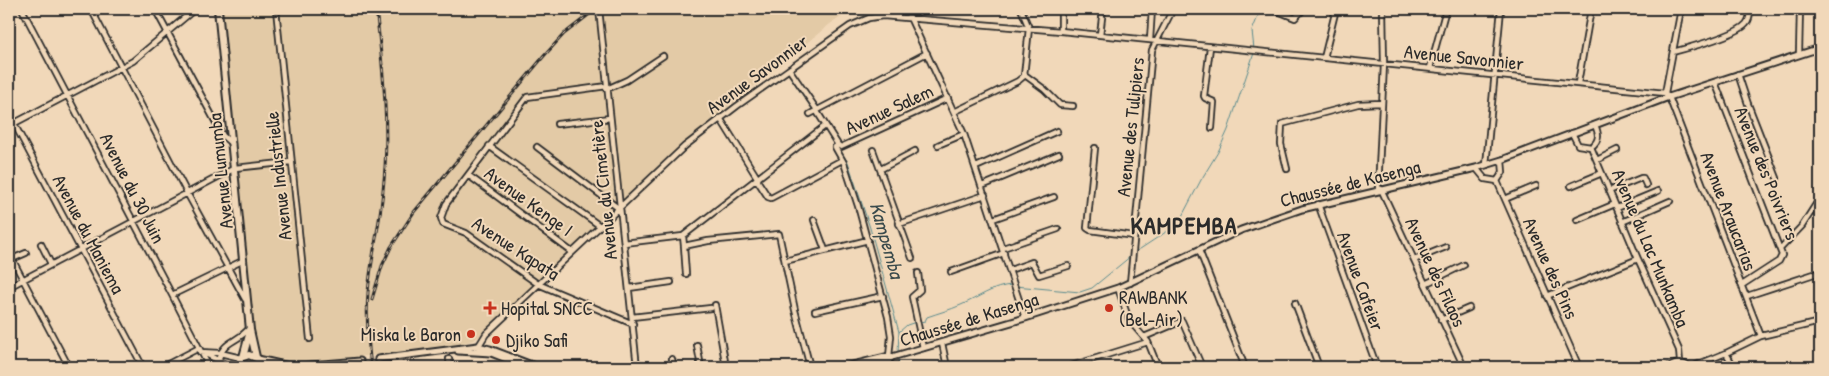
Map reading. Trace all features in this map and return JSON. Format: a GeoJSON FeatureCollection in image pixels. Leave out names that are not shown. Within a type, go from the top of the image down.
{"type":"FeatureCollection","features":[{"type":"Feature","properties":{"kind":"highway","name":"Avenue Lumumba"},"geometry":{"type":"LineString","coordinates":[[218,9],[250,329],[260,367]]}},
{"type":"Feature","properties":{"kind":"highway","name":"Avenue Lumumba"},"geometry":{"type":"LineString","coordinates":[[238,367],[250,329]]}},
{"type":"Feature","properties":{"kind":"highway"},"geometry":{"type":"LineString","coordinates":[[242,358],[249,355],[257,358]]}},
{"type":"Feature","properties":{"kind":"main road","name":"Chaussée de Kasenga"},"geometry":{"type":"LineString","coordinates":[[865,367],[1118,288],[1241,230],[1285,214],[1318,204],[1486,165],[1666,95],[1715,82],[1820,48]]}},
{"type":"Feature","properties":{"kind":"main road"},"geometry":{"type":"LineString","coordinates":[[478,348],[527,367]]}},
{"type":"Feature","properties":{"kind":"main road"},"geometry":{"type":"LineString","coordinates":[[378,359],[478,348],[490,349],[537,367]]}},
{"type":"Feature","properties":{"kind":"main road"},"geometry":{"type":"LineString","coordinates":[[257,358],[290,367],[360,361]]}},
{"type":"Feature","properties":{"kind":"main road","name":"Chaussée de Kasenga"},"geometry":{"type":"LineString","coordinates":[[844,367],[892,359]]}},
{"type":"Feature","properties":{"kind":"street","name":"Avenue du 30 Juin"},"geometry":{"type":"LineString","coordinates":[[22,9],[209,367]]}},
{"type":"Feature","properties":{"kind":"street"},"geometry":{"type":"LineString","coordinates":[[91,9],[248,305]]}},
{"type":"Feature","properties":{"kind":"street"},"geometry":{"type":"LineString","coordinates":[[155,9],[223,136],[232,144]]}},
{"type":"Feature","properties":{"kind":"street"},"geometry":{"type":"LineString","coordinates":[[11,125],[134,60],[195,9]]}},
{"type":"Feature","properties":{"kind":"street","name":"Avenue Industrielle"},"geometry":{"type":"LineString","coordinates":[[276,9],[310,339]]}},
{"type":"Feature","properties":{"kind":"street","name":"Avenue du Cimetière"},"geometry":{"type":"LineString","coordinates":[[599,9],[637,367]]}},
{"type":"Feature","properties":{"kind":"street"},"geometry":{"type":"LineString","coordinates":[[906,9],[964,134],[1025,318]]}},
{"type":"Feature","properties":{"kind":"street"},"geometry":{"type":"LineString","coordinates":[[954,112],[1018,81],[1025,74],[1029,28],[1021,9]]}},
{"type":"Feature","properties":{"kind":"street"},"geometry":{"type":"LineString","coordinates":[[1061,9],[1062,31]]}},
{"type":"Feature","properties":{"kind":"street"},"geometry":{"type":"LineString","coordinates":[[1100,35],[1102,9]]}},
{"type":"Feature","properties":{"kind":"street"},"geometry":{"type":"LineString","coordinates":[[1150,40],[1152,9]]}},
{"type":"Feature","properties":{"kind":"street","name":"Avenue des Tulipiers"},"geometry":{"type":"LineString","coordinates":[[1130,283],[1152,50],[1173,9]]}},
{"type":"Feature","properties":{"kind":"street"},"geometry":{"type":"LineString","coordinates":[[1273,9],[1295,18],[1304,9]]}},
{"type":"Feature","properties":{"kind":"street"},"geometry":{"type":"LineString","coordinates":[[1324,58],[1336,9]]}},
{"type":"Feature","properties":{"kind":"street"},"geometry":{"type":"LineString","coordinates":[[1380,189],[1381,103],[1384,64],[1383,9]]}},
{"type":"Feature","properties":{"kind":"street"},"geometry":{"type":"LineString","coordinates":[[1430,68],[1446,9]]}},
{"type":"Feature","properties":{"kind":"street"},"geometry":{"type":"LineString","coordinates":[[1486,165],[1501,9]]}},
{"type":"Feature","properties":{"kind":"street"},"geometry":{"type":"LineString","coordinates":[[1578,83],[1591,9]]}},
{"type":"Feature","properties":{"kind":"street"},"geometry":{"type":"LineString","coordinates":[[1666,95],[1680,9]]}},
{"type":"Feature","properties":{"kind":"street"},"geometry":{"type":"LineString","coordinates":[[1673,52],[1697,45],[1745,26],[1749,20],[1750,9]]}},
{"type":"Feature","properties":{"kind":"street"},"geometry":{"type":"LineString","coordinates":[[1799,54],[1800,9]]}},
{"type":"Feature","properties":{"kind":"street","name":"Avenue Savonnier"},"geometry":{"type":"LineString","coordinates":[[478,348],[486,334],[685,146],[720,118],[856,22],[876,16],[910,17],[1062,31],[1578,83],[1666,95]]}},
{"type":"Feature","properties":{"kind":"street"},"geometry":{"type":"LineString","coordinates":[[1210,46],[1204,96],[1214,103],[1212,128]]}},
{"type":"Feature","properties":{"kind":"street"},"geometry":{"type":"LineString","coordinates":[[814,111],[927,53]]}},
{"type":"Feature","properties":{"kind":"street"},"geometry":{"type":"LineString","coordinates":[[607,88],[627,80],[663,56]]}},
{"type":"Feature","properties":{"kind":"street"},"geometry":{"type":"LineString","coordinates":[[789,69],[824,127],[838,146],[868,240],[883,296],[891,333],[892,359]]}},
{"type":"Feature","properties":{"kind":"street"},"geometry":{"type":"LineString","coordinates":[[1025,74],[1060,105],[1073,106]]}},
{"type":"Feature","properties":{"kind":"street"},"geometry":{"type":"LineString","coordinates":[[1738,74],[1777,178]]}},
{"type":"Feature","properties":{"kind":"street","name":"Avenue des Poivriers"},"geometry":{"type":"LineString","coordinates":[[1715,82],[1782,255],[1781,260],[1742,285]]}},
{"type":"Feature","properties":{"kind":"street","name":"Avenue Kapata"},"geometry":{"type":"LineString","coordinates":[[607,88],[527,97],[446,204],[441,216],[442,222],[446,226],[458,228],[466,233],[538,284],[633,324]]}},
{"type":"Feature","properties":{"kind":"street","name":"Avenue Araucarias"},"geometry":{"type":"LineString","coordinates":[[1666,95],[1761,336]]}},
{"type":"Feature","properties":{"kind":"street","name":"Avenue Salem"},"geometry":{"type":"LineString","coordinates":[[838,146],[948,98]]}},
{"type":"Feature","properties":{"kind":"street"},"geometry":{"type":"LineString","coordinates":[[1287,169],[1281,144],[1282,124],[1358,104],[1381,103]]}},
{"type":"Feature","properties":{"kind":"street","name":"Avenue du Maniema"},"geometry":{"type":"LineString","coordinates":[[9,114],[11,125],[143,367]]}},
{"type":"Feature","properties":{"kind":"street"},"geometry":{"type":"LineString","coordinates":[[557,124],[610,118]]}},
{"type":"Feature","properties":{"kind":"street"},"geometry":{"type":"LineString","coordinates":[[720,118],[768,197],[771,198],[842,160]]}},
{"type":"Feature","properties":{"kind":"street"},"geometry":{"type":"LineString","coordinates":[[1572,133],[1578,145],[1591,147],[1596,143],[1598,137],[1595,124]]}},
{"type":"Feature","properties":{"kind":"street"},"geometry":{"type":"LineString","coordinates":[[624,243],[682,236],[758,180],[824,127]]}},
{"type":"Feature","properties":{"kind":"street"},"geometry":{"type":"LineString","coordinates":[[976,167],[1057,131]]}},
{"type":"Feature","properties":{"kind":"street"},"geometry":{"type":"LineString","coordinates":[[938,145],[964,134]]}},
{"type":"Feature","properties":{"kind":"street"},"geometry":{"type":"LineString","coordinates":[[490,146],[600,226]]}},
{"type":"Feature","properties":{"kind":"street"},"geometry":{"type":"LineString","coordinates":[[537,147],[619,208]]}},
{"type":"Feature","properties":{"kind":"street","name":"Avenue du Lac Munkamba"},"geometry":{"type":"LineString","coordinates":[[1591,147],[1679,350],[1680,362]]}},
{"type":"Feature","properties":{"kind":"street"},"geometry":{"type":"LineString","coordinates":[[1095,148],[1088,228],[1090,230],[1134,236]]}},
{"type":"Feature","properties":{"kind":"street"},"geometry":{"type":"LineString","coordinates":[[873,150],[912,258]]}},
{"type":"Feature","properties":{"kind":"street"},"geometry":{"type":"LineString","coordinates":[[1597,160],[1618,150]]}},
{"type":"Feature","properties":{"kind":"street"},"geometry":{"type":"LineString","coordinates":[[880,170],[915,151]]}},
{"type":"Feature","properties":{"kind":"street"},"geometry":{"type":"LineString","coordinates":[[982,186],[1059,154]]}},
{"type":"Feature","properties":{"kind":"street"},"geometry":{"type":"LineString","coordinates":[[1476,168],[1485,180],[1497,181],[1503,172],[1502,160]]}},
{"type":"Feature","properties":{"kind":"street"},"geometry":{"type":"LineString","coordinates":[[9,287],[235,168],[291,162]]}},
{"type":"Feature","properties":{"kind":"street"},"geometry":{"type":"LineString","coordinates":[[1571,186],[1602,173]]}},
{"type":"Feature","properties":{"kind":"street","name":"Avenue Kenge I"},"geometry":{"type":"LineString","coordinates":[[468,175],[572,252]]}},
{"type":"Feature","properties":{"kind":"street"},"geometry":{"type":"LineString","coordinates":[[1609,191],[1641,178],[1646,185]]}},
{"type":"Feature","properties":{"kind":"street","name":"Avenue des Pins"},"geometry":{"type":"LineString","coordinates":[[1497,181],[1579,367]]}},
{"type":"Feature","properties":{"kind":"street"},"geometry":{"type":"LineString","coordinates":[[1505,199],[1536,186]]}},
{"type":"Feature","properties":{"kind":"street","name":"Avenue des Filaos"},"geometry":{"type":"LineString","coordinates":[[1380,189],[1464,367]]}},
{"type":"Feature","properties":{"kind":"street"},"geometry":{"type":"LineString","coordinates":[[1577,220],[1658,191]]}},
{"type":"Feature","properties":{"kind":"street"},"geometry":{"type":"LineString","coordinates":[[899,224],[985,195]]}},
{"type":"Feature","properties":{"kind":"street"},"geometry":{"type":"LineString","coordinates":[[993,219],[1054,197]]}},
{"type":"Feature","properties":{"kind":"street"},"geometry":{"type":"LineString","coordinates":[[1780,249],[1802,226],[1820,198]]}},
{"type":"Feature","properties":{"kind":"street"},"geometry":{"type":"LineString","coordinates":[[1622,222],[1670,201]]}},
{"type":"Feature","properties":{"kind":"street","name":"Avenue Cafeier"},"geometry":{"type":"LineString","coordinates":[[1318,204],[1377,367]]}},
{"type":"Feature","properties":{"kind":"street"},"geometry":{"type":"LineString","coordinates":[[814,220],[825,250]]}},
{"type":"Feature","properties":{"kind":"street"},"geometry":{"type":"LineString","coordinates":[[950,272],[1058,228]]}},
{"type":"Feature","properties":{"kind":"street"},"geometry":{"type":"LineString","coordinates":[[684,246],[708,241],[780,235],[810,367]]}},
{"type":"Feature","properties":{"kind":"street"},"geometry":{"type":"LineString","coordinates":[[682,236],[686,274]]}},
{"type":"Feature","properties":{"kind":"street"},"geometry":{"type":"LineString","coordinates":[[785,260],[868,240]]}},
{"type":"Feature","properties":{"kind":"street"},"geometry":{"type":"LineString","coordinates":[[42,244],[51,264]]}},
{"type":"Feature","properties":{"kind":"street"},"geometry":{"type":"LineString","coordinates":[[1414,260],[1446,247]]}},
{"type":"Feature","properties":{"kind":"street"},"geometry":{"type":"LineString","coordinates":[[1199,250],[1245,367]]}},
{"type":"Feature","properties":{"kind":"street"},"geometry":{"type":"LineString","coordinates":[[9,253],[69,367]]}},
{"type":"Feature","properties":{"kind":"street"},"geometry":{"type":"LineString","coordinates":[[12,259],[26,253]]}},
{"type":"Feature","properties":{"kind":"street"},"geometry":{"type":"LineString","coordinates":[[1547,296],[1638,259]]}},
{"type":"Feature","properties":{"kind":"street"},"geometry":{"type":"LineString","coordinates":[[172,295],[244,260]]}},
{"type":"Feature","properties":{"kind":"street"},"geometry":{"type":"LineString","coordinates":[[1010,270],[1032,262],[1039,275],[1068,266]]}},
{"type":"Feature","properties":{"kind":"street"},"geometry":{"type":"LineString","coordinates":[[1425,284],[1464,265]]}},
{"type":"Feature","properties":{"kind":"street"},"geometry":{"type":"LineString","coordinates":[[1746,296],[1820,272]]}},
{"type":"Feature","properties":{"kind":"street"},"geometry":{"type":"LineString","coordinates":[[918,274],[920,290],[912,297],[923,348]]}},
{"type":"Feature","properties":{"kind":"street"},"geometry":{"type":"LineString","coordinates":[[629,288],[671,282]]}},
{"type":"Feature","properties":{"kind":"street"},"geometry":{"type":"LineString","coordinates":[[1118,288],[1129,320],[1148,342],[1158,367]]}},
{"type":"Feature","properties":{"kind":"street"},"geometry":{"type":"LineString","coordinates":[[815,311],[883,296]]}},
{"type":"Feature","properties":{"kind":"street"},"geometry":{"type":"LineString","coordinates":[[1295,303],[1319,367]]}},
{"type":"Feature","properties":{"kind":"street"},"geometry":{"type":"LineString","coordinates":[[715,305],[726,367]]}},
{"type":"Feature","properties":{"kind":"street"},"geometry":{"type":"LineString","coordinates":[[632,317],[711,308]]}},
{"type":"Feature","properties":{"kind":"street"},"geometry":{"type":"LineString","coordinates":[[1441,320],[1469,308]]}},
{"type":"Feature","properties":{"kind":"street"},"geometry":{"type":"LineString","coordinates":[[1144,337],[1182,321],[1202,367]]}},
{"type":"Feature","properties":{"kind":"street"},"geometry":{"type":"LineString","coordinates":[[1668,367],[1680,362],[1689,367],[1694,366],[1761,336],[1820,322]]}},
{"type":"Feature","properties":{"kind":"street"},"geometry":{"type":"LineString","coordinates":[[216,367],[221,351],[225,346],[250,329]]}},
{"type":"Feature","properties":{"kind":"street"},"geometry":{"type":"LineString","coordinates":[[1068,367],[1148,342]]}},
{"type":"Feature","properties":{"kind":"street"},"geometry":{"type":"LineString","coordinates":[[942,343],[947,367]]}},
{"type":"Feature","properties":{"kind":"street"},"geometry":{"type":"LineString","coordinates":[[697,345],[701,367]]}},
{"type":"Feature","properties":{"kind":"street"},"geometry":{"type":"LineString","coordinates":[[200,350],[232,367]]}},
{"type":"Feature","properties":{"kind":"street"},"geometry":{"type":"LineString","coordinates":[[162,367],[200,350],[221,351],[242,358]]}},
{"type":"Feature","properties":{"kind":"street"},"geometry":{"type":"LineString","coordinates":[[1726,353],[1734,367]]}},
{"type":"Feature","properties":{"kind":"street"},"geometry":{"type":"LineString","coordinates":[[449,359],[450,367]]}},
{"type":"Feature","properties":{"kind":"street"},"geometry":{"type":"LineString","coordinates":[[672,359],[674,367]]}},
{"type":"Feature","properties":{"kind":"street"},"geometry":{"type":"LineString","coordinates":[[1085,362],[1087,367]]}},
{"type":"Feature","properties":{"kind":"shaded area"},"geometry":{"type":"Polygon","coordinates":[[[221,9],[854,9],[830,24],[711,121],[638,187],[491,328],[474,340],[435,349],[258,367],[221,9]]]}},
{"type":"Feature","properties":{"kind":"waterway"},"geometry":{"type":"LineString","coordinates":[[1254,49],[1252,31],[1261,9]]}},
{"type":"Feature","properties":{"kind":"waterway"},"geometry":{"type":"LineString","coordinates":[[1134,253],[1175,226],[1180,220],[1218,152],[1228,130],[1254,53]]}},
{"type":"Feature","properties":{"kind":"waterway","name":"Kampemba"},"geometry":{"type":"LineString","coordinates":[[789,75],[813,110]]}},
{"type":"Feature","properties":{"kind":"waterway","name":"Kampemba"},"geometry":{"type":"LineString","coordinates":[[838,148],[848,162],[870,228],[899,332],[898,353]]}},
{"type":"Feature","properties":{"kind":"waterway"},"geometry":{"type":"LineString","coordinates":[[1015,286],[1080,292],[1092,288],[1131,256]]}},
{"type":"Feature","properties":{"kind":"waterway"},"geometry":{"type":"LineString","coordinates":[[920,322],[925,321],[927,317],[957,307],[992,290],[1012,285]]}},
{"type":"Feature","properties":{"kind":"waterway"},"geometry":{"type":"LineString","coordinates":[[899,332],[907,325],[916,322]]}},
{"type":"Feature","properties":{"kind":"waterway","name":"Kampemba"},"geometry":{"type":"LineString","coordinates":[[898,357],[899,367]]}},
{"type":"Feature","properties":{"kind":"tunnel"},"geometry":{"type":"LineString","coordinates":[[360,361],[378,359]]}},
{"type":"Feature","properties":{"kind":"railway"},"geometry":{"type":"LineString","coordinates":[[371,367],[367,311],[368,292],[382,203],[386,145],[383,77],[376,9]]}},
{"type":"Feature","properties":{"kind":"railway"},"geometry":{"type":"LineString","coordinates":[[372,299],[382,266],[391,247],[414,212],[544,56],[564,34],[596,9]]}},
{"type":"Feature","properties":{"kind":"place","name":"Hopital SNCC"},"geometry":{"type":"Point","coordinates":[490,308]}},
{"type":"Feature","properties":{"kind":"place","name":"RAWBANK (Bel-Air)"},"geometry":{"type":"Point","coordinates":[1109,308]}},
{"type":"Feature","properties":{"kind":"place","name":"Miska le Baron"},"geometry":{"type":"Point","coordinates":[471,334]}},
{"type":"Feature","properties":{"kind":"place","name":"Djiko Safi"},"geometry":{"type":"Point","coordinates":[496,340]}},
{"type":"Feature","properties":{"kind":"district","name":"KAMPEMBA"},"geometry":{"type":"Point","coordinates":[1184,226]}}]}
